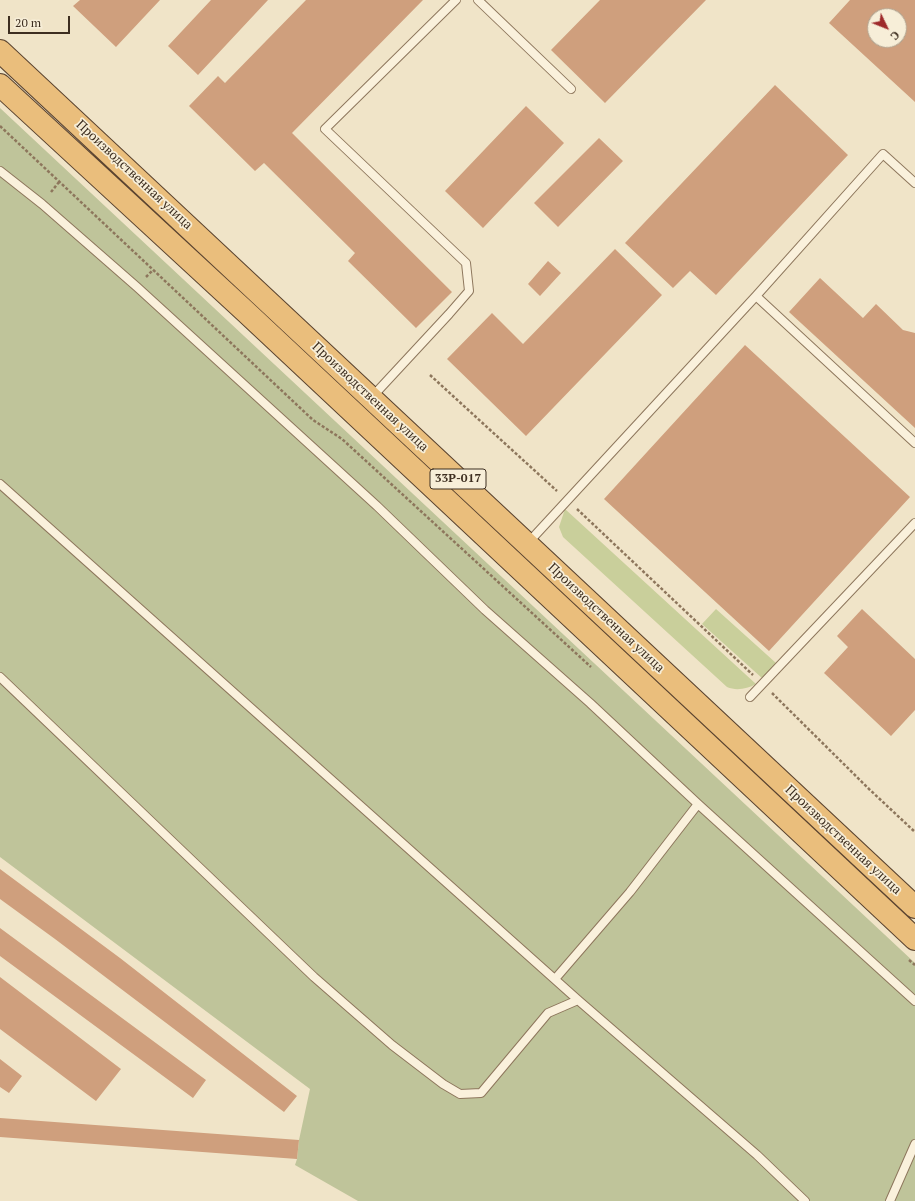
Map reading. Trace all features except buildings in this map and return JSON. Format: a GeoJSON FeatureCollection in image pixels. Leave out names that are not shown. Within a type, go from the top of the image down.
{"type":"FeatureCollection","features":[{"type":"Feature","properties":{"kind":"highway","name":"Производственная улица"},"geometry":{"type":"LineString","coordinates":[[0,50],[915,907]]}},
{"type":"Feature","properties":{"kind":"highway","name":"Производственная улица"},"geometry":{"type":"LineString","coordinates":[[0,85],[252,318],[915,939]]}},
{"type":"Feature","properties":{"kind":"lane"},"geometry":{"type":"LineString","coordinates":[[371,398],[469,291],[466,263],[325,130],[456,0]]}},
{"type":"Feature","properties":{"kind":"lane"},"geometry":{"type":"LineString","coordinates":[[478,0],[571,89]]}},
{"type":"Feature","properties":{"kind":"lane"},"geometry":{"type":"LineString","coordinates":[[527,544],[756,296],[883,154],[915,183]]}},
{"type":"Feature","properties":{"kind":"lane"},"geometry":{"type":"LineString","coordinates":[[0,172],[42,204],[136,286],[377,506],[485,610],[590,703],[698,804],[915,1001]]}},
{"type":"Feature","properties":{"kind":"lane"},"geometry":{"type":"LineString","coordinates":[[756,296],[915,443]]}},
{"type":"Feature","properties":{"kind":"lane"},"geometry":{"type":"LineString","coordinates":[[0,484],[578,1000],[757,1155],[805,1201]]}},
{"type":"Feature","properties":{"kind":"lane"},"geometry":{"type":"LineString","coordinates":[[750,697],[915,522]]}},
{"type":"Feature","properties":{"kind":"lane"},"geometry":{"type":"LineString","coordinates":[[0,677],[314,977],[392,1045],[443,1084],[460,1094],[481,1093],[548,1013],[578,1000]]}},
{"type":"Feature","properties":{"kind":"lane"},"geometry":{"type":"LineString","coordinates":[[555,979],[630,892],[698,804]]}},
{"type":"Feature","properties":{"kind":"lane"},"geometry":{"type":"LineString","coordinates":[[890,1201],[915,1144]]}},
{"type":"Feature","properties":{"kind":"path"},"geometry":{"type":"LineString","coordinates":[[0,126],[314,420]]}},
{"type":"Feature","properties":{"kind":"path"},"geometry":{"type":"LineString","coordinates":[[430,376],[567,500],[762,684],[869,790],[915,832]]}},
{"type":"Feature","properties":{"kind":"green space"},"geometry":{"type":"Polygon","coordinates":[[[0,108],[915,963],[915,1201],[358,1201],[295,1165],[310,1089],[0,857],[0,108]]]}},
{"type":"Feature","properties":{"kind":"green space"},"geometry":{"type":"Polygon","coordinates":[[[565,509],[756,684],[742,689],[727,687],[563,537],[559,527],[565,509]]]}},
{"type":"Feature","properties":{"kind":"green space"},"geometry":{"type":"Polygon","coordinates":[[[716,609],[776,663],[763,679],[702,624],[716,609]]]}}]}
